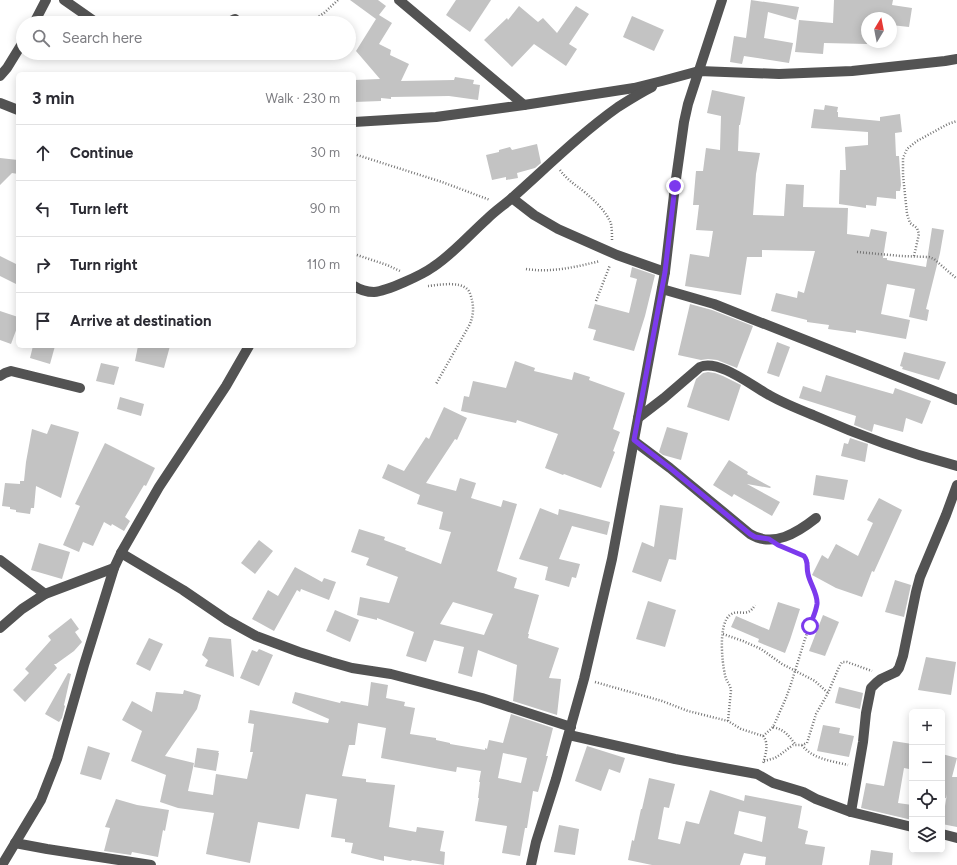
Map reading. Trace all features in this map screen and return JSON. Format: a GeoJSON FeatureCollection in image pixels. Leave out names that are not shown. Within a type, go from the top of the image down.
{"type":"FeatureCollection","features":[{"type":"Feature","properties":{"kind":"street"},"geometry":{"type":"LineString","coordinates":[[38,16],[46,0]]}},
{"type":"Feature","properties":{"kind":"street"},"geometry":{"type":"LineString","coordinates":[[64,0],[87,16]]}},
{"type":"Feature","properties":{"kind":"street"},"geometry":{"type":"LineString","coordinates":[[399,0],[524,105]]}},
{"type":"Feature","properties":{"kind":"street"},"geometry":{"type":"LineString","coordinates":[[531,865],[536,842],[570,731],[584,679],[612,559],[665,272],[684,122],[688,104],[722,0]]}},
{"type":"Feature","properties":{"kind":"street"},"geometry":{"type":"LineString","coordinates":[[0,76],[16,53]]}},
{"type":"Feature","properties":{"kind":"street"},"geometry":{"type":"LineString","coordinates":[[356,122],[436,117],[524,105],[634,88],[699,71],[779,74],[852,71],[957,59]]}},
{"type":"Feature","properties":{"kind":"street"},"geometry":{"type":"LineString","coordinates":[[356,287],[361,290],[374,292],[386,289],[431,268],[445,258],[597,122],[619,106],[662,81]]}},
{"type":"Feature","properties":{"kind":"street"},"geometry":{"type":"LineString","coordinates":[[0,103],[16,109]]}},
{"type":"Feature","properties":{"kind":"street"},"geometry":{"type":"LineString","coordinates":[[512,198],[534,215],[558,229],[614,255],[665,272]]}},
{"type":"Feature","properties":{"kind":"street"},"geometry":{"type":"LineString","coordinates":[[662,289],[714,304],[957,400]]}},
{"type":"Feature","properties":{"kind":"street"},"geometry":{"type":"LineString","coordinates":[[2,865],[4,853],[15,843],[41,800],[57,759],[84,665],[120,553],[160,487],[226,386],[248,348]]}},
{"type":"Feature","properties":{"kind":"street"},"geometry":{"type":"LineString","coordinates":[[638,418],[700,367],[714,366],[733,373],[769,395],[828,422],[900,450],[957,466]]}},
{"type":"Feature","properties":{"kind":"street"},"geometry":{"type":"LineString","coordinates":[[0,376],[11,371],[80,388]]}},
{"type":"Feature","properties":{"kind":"street"},"geometry":{"type":"LineString","coordinates":[[634,440],[755,537],[769,539],[792,535],[804,528],[816,518]]}},
{"type":"Feature","properties":{"kind":"street"},"geometry":{"type":"LineString","coordinates":[[851,812],[863,742],[866,712],[872,688],[881,679],[896,672],[903,656],[920,577],[957,485]]}},
{"type":"Feature","properties":{"kind":"street"},"geometry":{"type":"LineString","coordinates":[[120,553],[183,590],[227,620],[256,636],[299,652],[352,668],[391,674],[482,698],[570,731],[675,759],[757,774],[773,783],[803,792],[851,812],[909,826]]}},
{"type":"Feature","properties":{"kind":"street"},"geometry":{"type":"LineString","coordinates":[[0,560],[45,594]]}},
{"type":"Feature","properties":{"kind":"street"},"geometry":{"type":"LineString","coordinates":[[0,628],[22,609],[45,594],[114,568]]}},
{"type":"Feature","properties":{"kind":"street"},"geometry":{"type":"LineString","coordinates":[[945,835],[957,838]]}},
{"type":"Feature","properties":{"kind":"street"},"geometry":{"type":"LineString","coordinates":[[15,843],[152,865]]}},
{"type":"Feature","properties":{"kind":"path"},"geometry":{"type":"LineString","coordinates":[[320,16],[338,0]]}},
{"type":"Feature","properties":{"kind":"path"},"geometry":{"type":"LineString","coordinates":[[914,256],[919,234],[917,228],[910,223],[907,214],[903,175],[903,158],[907,149],[917,141],[948,124],[957,121]]}},
{"type":"Feature","properties":{"kind":"path"},"geometry":{"type":"LineString","coordinates":[[356,155],[442,182],[504,205]]}},
{"type":"Feature","properties":{"kind":"path"},"geometry":{"type":"LineString","coordinates":[[554,159],[563,175],[587,194],[604,212],[611,224],[614,255],[596,301]]}},
{"type":"Feature","properties":{"kind":"path"},"geometry":{"type":"LineString","coordinates":[[857,252],[924,256],[934,259],[957,279]]}},
{"type":"Feature","properties":{"kind":"path"},"geometry":{"type":"LineString","coordinates":[[356,255],[406,274],[417,286],[444,284],[460,285],[467,289],[474,306],[473,315],[470,324],[436,384]]}},
{"type":"Feature","properties":{"kind":"path"},"geometry":{"type":"LineString","coordinates":[[526,268],[537,270],[569,268],[605,260],[614,255]]}},
{"type":"Feature","properties":{"kind":"path"},"geometry":{"type":"LineString","coordinates":[[763,736],[773,727],[786,698],[817,604],[808,574],[807,560],[804,556],[778,545],[769,539]]}},
{"type":"Feature","properties":{"kind":"path"},"geometry":{"type":"LineString","coordinates":[[728,721],[731,687],[725,677],[723,660],[723,634],[726,620],[735,612],[750,612],[755,606]]}},
{"type":"Feature","properties":{"kind":"path"},"geometry":{"type":"LineString","coordinates":[[723,634],[752,644],[761,649],[782,664],[815,681],[828,694]]}},
{"type":"Feature","properties":{"kind":"path"},"geometry":{"type":"LineString","coordinates":[[764,761],[775,758],[793,746],[807,743],[816,714],[828,694],[841,664],[848,662],[868,670],[890,676]]}},
{"type":"Feature","properties":{"kind":"path"},"geometry":{"type":"LineString","coordinates":[[584,679],[652,698],[688,711],[728,721],[741,729],[763,736],[766,741],[767,748],[764,761],[757,774]]}},
{"type":"Feature","properties":{"kind":"path"},"geometry":{"type":"LineString","coordinates":[[773,727],[782,729],[786,732],[796,745]]}},
{"type":"Feature","properties":{"kind":"path"},"geometry":{"type":"LineString","coordinates":[[802,745],[807,751],[815,756],[859,768]]}},
{"type":"Feature","properties":{"kind":"building"},"geometry":{"type":"Polygon","coordinates":[[[350,0],[378,0],[386,6],[379,15],[392,23],[379,44],[391,50],[390,55],[409,64],[401,81],[454,80],[455,77],[474,80],[473,84],[480,85],[478,100],[449,96],[391,97],[391,99],[381,98],[381,101],[356,102],[356,80],[380,79],[356,51],[376,19],[350,0]]]}},
{"type":"Feature","properties":{"kind":"building"},"geometry":{"type":"Polygon","coordinates":[[[456,0],[491,0],[470,32],[446,15],[456,0]]]}},
{"type":"Feature","properties":{"kind":"building"},"geometry":{"type":"Polygon","coordinates":[[[751,0],[799,7],[796,20],[768,12],[764,38],[793,43],[789,63],[744,56],[742,64],[730,62],[734,36],[746,38],[751,0]]]}},
{"type":"Feature","properties":{"kind":"building"},"geometry":{"type":"Polygon","coordinates":[[[834,0],[893,0],[892,5],[912,8],[909,27],[897,26],[897,12],[861,12],[861,44],[824,43],[823,54],[795,52],[799,20],[833,23],[834,0]]]}},
{"type":"Feature","properties":{"kind":"building"},"geometry":{"type":"Polygon","coordinates":[[[519,6],[538,22],[543,18],[557,33],[576,6],[589,14],[569,44],[577,49],[566,66],[534,44],[512,67],[484,40],[507,18],[508,20],[519,6]]]}},
{"type":"Feature","properties":{"kind":"building"},"geometry":{"type":"Polygon","coordinates":[[[632,16],[664,30],[654,51],[623,37],[632,16]]]}},
{"type":"Feature","properties":{"kind":"building"},"geometry":{"type":"Polygon","coordinates":[[[712,90],[745,97],[739,125],[738,151],[760,153],[756,174],[753,215],[784,216],[786,184],[804,185],[803,207],[848,208],[847,234],[869,237],[871,229],[887,232],[883,258],[926,267],[932,228],[944,230],[940,253],[926,309],[929,310],[927,321],[909,317],[915,289],[887,284],[881,314],[910,320],[906,339],[856,330],[856,333],[828,329],[829,325],[807,322],[807,320],[771,311],[776,293],[797,298],[798,291],[804,293],[815,251],[762,250],[762,257],[747,257],[741,295],[685,286],[690,254],[709,257],[713,231],[696,230],[699,205],[693,205],[696,171],[703,171],[706,148],[720,150],[721,116],[707,113],[712,90]]]}},
{"type":"Feature","properties":{"kind":"building"},"geometry":{"type":"Polygon","coordinates":[[[825,105],[838,107],[838,117],[880,121],[880,117],[900,114],[902,132],[895,133],[896,156],[899,156],[901,185],[900,191],[896,191],[896,199],[877,197],[876,206],[866,205],[866,208],[839,204],[840,170],[846,170],[845,147],[868,145],[868,132],[811,128],[814,109],[824,110],[825,105]]]}},
{"type":"Feature","properties":{"kind":"building"},"geometry":{"type":"Polygon","coordinates":[[[537,144],[541,163],[535,168],[517,173],[518,178],[506,180],[506,177],[492,180],[486,155],[499,152],[499,150],[510,147],[512,150],[537,144]]]}},
{"type":"Feature","properties":{"kind":"building"},"geometry":{"type":"Polygon","coordinates":[[[0,158],[16,160],[16,174],[12,173],[0,185],[0,158]]]}},
{"type":"Feature","properties":{"kind":"building"},"geometry":{"type":"Polygon","coordinates":[[[0,256],[16,264],[16,284],[0,276],[0,256]]]}},
{"type":"Feature","properties":{"kind":"building"},"geometry":{"type":"Polygon","coordinates":[[[632,267],[655,275],[645,316],[634,351],[593,340],[596,330],[588,328],[595,304],[629,313],[637,279],[630,277],[632,267]]]}},
{"type":"Feature","properties":{"kind":"building"},"geometry":{"type":"Polygon","coordinates":[[[690,304],[712,310],[753,326],[737,368],[717,360],[701,360],[678,355],[690,304]]]}},
{"type":"Feature","properties":{"kind":"building"},"geometry":{"type":"Polygon","coordinates":[[[0,311],[16,316],[16,330],[11,344],[0,340],[0,311]]]}},
{"type":"Feature","properties":{"kind":"building"},"geometry":{"type":"Polygon","coordinates":[[[777,342],[790,347],[779,377],[767,373],[777,342]]]}},
{"type":"Feature","properties":{"kind":"building"},"geometry":{"type":"Polygon","coordinates":[[[32,348],[54,348],[50,364],[30,358],[32,348]]]}},
{"type":"Feature","properties":{"kind":"building"},"geometry":{"type":"Polygon","coordinates":[[[138,348],[169,348],[164,368],[135,361],[138,348]]]}},
{"type":"Feature","properties":{"kind":"building"},"geometry":{"type":"Polygon","coordinates":[[[904,352],[946,362],[939,380],[902,369],[903,367],[900,366],[904,352]]]}},
{"type":"Feature","properties":{"kind":"building"},"geometry":{"type":"Polygon","coordinates":[[[515,361],[535,368],[534,371],[572,380],[574,372],[590,377],[589,380],[625,393],[613,429],[620,432],[613,451],[615,452],[601,488],[545,468],[558,434],[517,420],[516,423],[461,411],[464,396],[469,397],[473,381],[506,388],[515,361]]]}},
{"type":"Feature","properties":{"kind":"building"},"geometry":{"type":"Polygon","coordinates":[[[101,363],[119,367],[114,385],[96,381],[101,363]]]}},
{"type":"Feature","properties":{"kind":"building"},"geometry":{"type":"Polygon","coordinates":[[[708,372],[723,376],[741,385],[729,421],[687,407],[696,379],[703,373],[708,372]]]}},
{"type":"Feature","properties":{"kind":"building"},"geometry":{"type":"Polygon","coordinates":[[[826,375],[893,394],[895,388],[931,401],[922,424],[906,418],[903,432],[874,424],[872,432],[854,425],[856,416],[799,398],[803,386],[821,392],[826,375]]]}},
{"type":"Feature","properties":{"kind":"building"},"geometry":{"type":"Polygon","coordinates":[[[120,397],[144,404],[141,416],[117,409],[120,397]]]}},
{"type":"Feature","properties":{"kind":"building"},"geometry":{"type":"Polygon","coordinates":[[[444,407],[467,418],[457,440],[455,439],[426,483],[456,491],[460,478],[476,483],[471,498],[501,507],[503,500],[517,504],[497,571],[517,578],[514,588],[539,595],[528,638],[559,648],[549,678],[561,679],[557,715],[513,701],[517,665],[478,650],[472,677],[458,673],[464,647],[434,640],[426,662],[406,656],[414,632],[377,618],[377,620],[357,615],[360,597],[389,603],[398,577],[366,565],[369,558],[351,552],[359,529],[385,537],[384,540],[441,564],[451,532],[439,529],[443,512],[417,504],[420,495],[382,478],[388,464],[404,471],[426,437],[429,439],[444,407]],[[453,602],[440,624],[484,635],[493,614],[453,602]]]}},
{"type":"Feature","properties":{"kind":"building"},"geometry":{"type":"Polygon","coordinates":[[[51,424],[79,432],[61,498],[36,486],[34,508],[31,508],[30,514],[16,512],[16,510],[10,509],[10,507],[2,506],[5,483],[20,484],[20,481],[24,481],[32,429],[47,434],[51,424]]]}},
{"type":"Feature","properties":{"kind":"building"},"geometry":{"type":"Polygon","coordinates":[[[667,427],[688,433],[681,460],[663,455],[659,452],[667,427]]]}},
{"type":"Feature","properties":{"kind":"building"},"geometry":{"type":"Polygon","coordinates":[[[850,438],[868,444],[865,462],[841,456],[844,443],[848,444],[850,438]]]}},
{"type":"Feature","properties":{"kind":"building"},"geometry":{"type":"Polygon","coordinates":[[[105,443],[155,468],[146,486],[144,485],[125,517],[130,521],[124,531],[112,524],[111,526],[104,522],[93,546],[83,542],[79,552],[63,545],[80,506],[75,504],[105,443]]]}},
{"type":"Feature","properties":{"kind":"building"},"geometry":{"type":"Polygon","coordinates":[[[729,460],[748,472],[747,474],[771,487],[747,484],[780,502],[772,516],[734,494],[732,497],[713,485],[729,460]]]}},
{"type":"Feature","properties":{"kind":"building"},"geometry":{"type":"Polygon","coordinates":[[[816,475],[848,480],[844,500],[813,495],[816,475]]]}},
{"type":"Feature","properties":{"kind":"building"},"geometry":{"type":"Polygon","coordinates":[[[879,498],[902,510],[874,572],[872,571],[862,597],[836,588],[812,575],[822,555],[828,559],[836,544],[858,556],[873,523],[867,520],[879,498]]]}},
{"type":"Feature","properties":{"kind":"building"},"geometry":{"type":"Polygon","coordinates":[[[660,505],[683,508],[676,560],[669,559],[661,582],[632,572],[642,542],[654,547],[660,505]]]}},
{"type":"Feature","properties":{"kind":"building"},"geometry":{"type":"Polygon","coordinates":[[[540,508],[558,515],[559,509],[610,522],[607,535],[572,526],[559,559],[580,564],[576,578],[572,577],[569,587],[545,580],[548,567],[519,559],[540,508]]]}},
{"type":"Feature","properties":{"kind":"building"},"geometry":{"type":"Polygon","coordinates":[[[259,540],[273,551],[255,574],[241,563],[259,540]]]}},
{"type":"Feature","properties":{"kind":"building"},"geometry":{"type":"Polygon","coordinates":[[[39,543],[70,552],[62,579],[31,570],[39,543]]]}},
{"type":"Feature","properties":{"kind":"building"},"geometry":{"type":"Polygon","coordinates":[[[295,567],[322,582],[324,578],[336,582],[329,600],[301,589],[300,592],[297,590],[274,631],[252,619],[268,590],[278,596],[295,567]]]}},
{"type":"Feature","properties":{"kind":"building"},"geometry":{"type":"Polygon","coordinates":[[[895,580],[911,585],[904,617],[885,612],[895,580]]]}},
{"type":"Feature","properties":{"kind":"building"},"geometry":{"type":"Polygon","coordinates":[[[648,601],[676,610],[665,647],[636,639],[648,601]]]}},
{"type":"Feature","properties":{"kind":"building"},"geometry":{"type":"Polygon","coordinates":[[[778,602],[800,609],[785,653],[758,642],[759,639],[731,627],[736,616],[769,630],[778,602]]]}},
{"type":"Feature","properties":{"kind":"building"},"geometry":{"type":"Polygon","coordinates":[[[335,610],[359,620],[350,642],[326,631],[335,610]]]}},
{"type":"Feature","properties":{"kind":"building"},"geometry":{"type":"Polygon","coordinates":[[[823,615],[839,622],[825,656],[809,651],[823,615]]]}},
{"type":"Feature","properties":{"kind":"building"},"geometry":{"type":"Polygon","coordinates":[[[71,618],[79,629],[75,632],[82,642],[74,651],[54,664],[57,668],[25,702],[13,690],[29,673],[25,669],[51,640],[48,636],[71,618]]]}},
{"type":"Feature","properties":{"kind":"building"},"geometry":{"type":"Polygon","coordinates":[[[209,637],[231,639],[234,677],[205,666],[208,660],[202,655],[209,637]]]}},
{"type":"Feature","properties":{"kind":"building"},"geometry":{"type":"Polygon","coordinates":[[[149,638],[163,644],[150,671],[136,664],[149,638]]]}},
{"type":"Feature","properties":{"kind":"building"},"geometry":{"type":"Polygon","coordinates":[[[259,649],[273,655],[259,686],[240,678],[252,650],[257,652],[259,649]]]}},
{"type":"Feature","properties":{"kind":"building"},"geometry":{"type":"Polygon","coordinates":[[[926,657],[956,662],[951,695],[918,690],[926,657]]]}},
{"type":"Feature","properties":{"kind":"building"},"geometry":{"type":"Polygon","coordinates":[[[68,673],[71,674],[62,718],[59,722],[45,714],[68,673]]]}},
{"type":"Feature","properties":{"kind":"building"},"geometry":{"type":"Polygon","coordinates":[[[371,682],[388,685],[386,698],[405,702],[404,706],[415,708],[410,734],[436,738],[436,740],[450,744],[485,750],[485,748],[487,749],[489,740],[503,743],[511,714],[553,728],[546,756],[548,756],[538,792],[533,791],[527,828],[525,828],[520,856],[502,853],[507,826],[475,821],[479,798],[481,771],[457,767],[456,772],[381,758],[386,728],[358,723],[355,745],[349,745],[342,776],[366,779],[366,782],[395,785],[389,827],[416,832],[417,827],[444,831],[440,851],[445,852],[444,865],[384,856],[384,861],[351,853],[353,843],[345,842],[345,839],[331,837],[337,799],[306,794],[299,829],[258,822],[250,863],[206,854],[214,813],[178,808],[160,802],[166,775],[131,761],[142,731],[122,720],[132,701],[152,712],[156,692],[183,694],[184,690],[201,695],[197,709],[165,756],[194,763],[188,791],[213,795],[216,774],[247,779],[253,752],[250,752],[254,724],[248,723],[250,710],[328,723],[329,719],[292,703],[295,692],[340,703],[341,701],[368,706],[371,682]],[[503,753],[498,778],[521,783],[527,758],[503,753]]]}},
{"type":"Feature","properties":{"kind":"building"},"geometry":{"type":"Polygon","coordinates":[[[839,687],[863,693],[860,709],[835,703],[839,687]]]}},
{"type":"Feature","properties":{"kind":"building"},"geometry":{"type":"Polygon","coordinates":[[[823,725],[840,728],[839,733],[854,736],[849,757],[817,751],[823,725]]]}},
{"type":"Feature","properties":{"kind":"building"},"geometry":{"type":"Polygon","coordinates":[[[893,741],[909,744],[909,769],[904,768],[898,803],[909,805],[909,819],[861,808],[866,783],[884,786],[893,741]]]}},
{"type":"Feature","properties":{"kind":"building"},"geometry":{"type":"Polygon","coordinates":[[[88,746],[110,753],[101,780],[80,774],[88,746]]]}},
{"type":"Feature","properties":{"kind":"building"},"geometry":{"type":"Polygon","coordinates":[[[587,746],[625,758],[620,773],[609,769],[601,791],[575,781],[587,746]]]}},
{"type":"Feature","properties":{"kind":"building"},"geometry":{"type":"Polygon","coordinates":[[[197,748],[219,751],[216,771],[194,767],[197,748]]]}},
{"type":"Feature","properties":{"kind":"building"},"geometry":{"type":"Polygon","coordinates":[[[945,755],[957,758],[952,777],[957,777],[957,827],[945,825],[945,806],[947,794],[946,798],[945,755]]]}},
{"type":"Feature","properties":{"kind":"building"},"geometry":{"type":"Polygon","coordinates":[[[649,778],[675,784],[669,808],[664,807],[658,839],[680,844],[686,821],[699,824],[710,790],[744,801],[745,795],[802,806],[798,828],[808,831],[805,844],[825,847],[822,865],[765,865],[766,857],[744,853],[740,865],[652,865],[628,860],[632,840],[634,841],[649,778]],[[739,811],[734,834],[762,842],[766,817],[739,811]]]}},
{"type":"Feature","properties":{"kind":"building"},"geometry":{"type":"Polygon","coordinates":[[[116,799],[137,805],[169,810],[165,831],[163,830],[158,857],[132,852],[131,855],[104,851],[110,828],[105,827],[116,799]]]}},
{"type":"Feature","properties":{"kind":"building"},"geometry":{"type":"Polygon","coordinates":[[[559,825],[579,829],[575,855],[554,852],[559,825]]]}},
{"type":"Feature","properties":{"kind":"building"},"geometry":{"type":"Polygon","coordinates":[[[871,850],[893,853],[892,865],[869,865],[871,850]]]}},
{"type":"Feature","properties":{"kind":"route"},"geometry":{"type":"LineString","coordinates":[[675,186],[665,272],[634,440],[750,534],[755,537],[769,539],[778,545],[804,556],[808,563],[808,574],[817,604],[810,626]]}}]}
